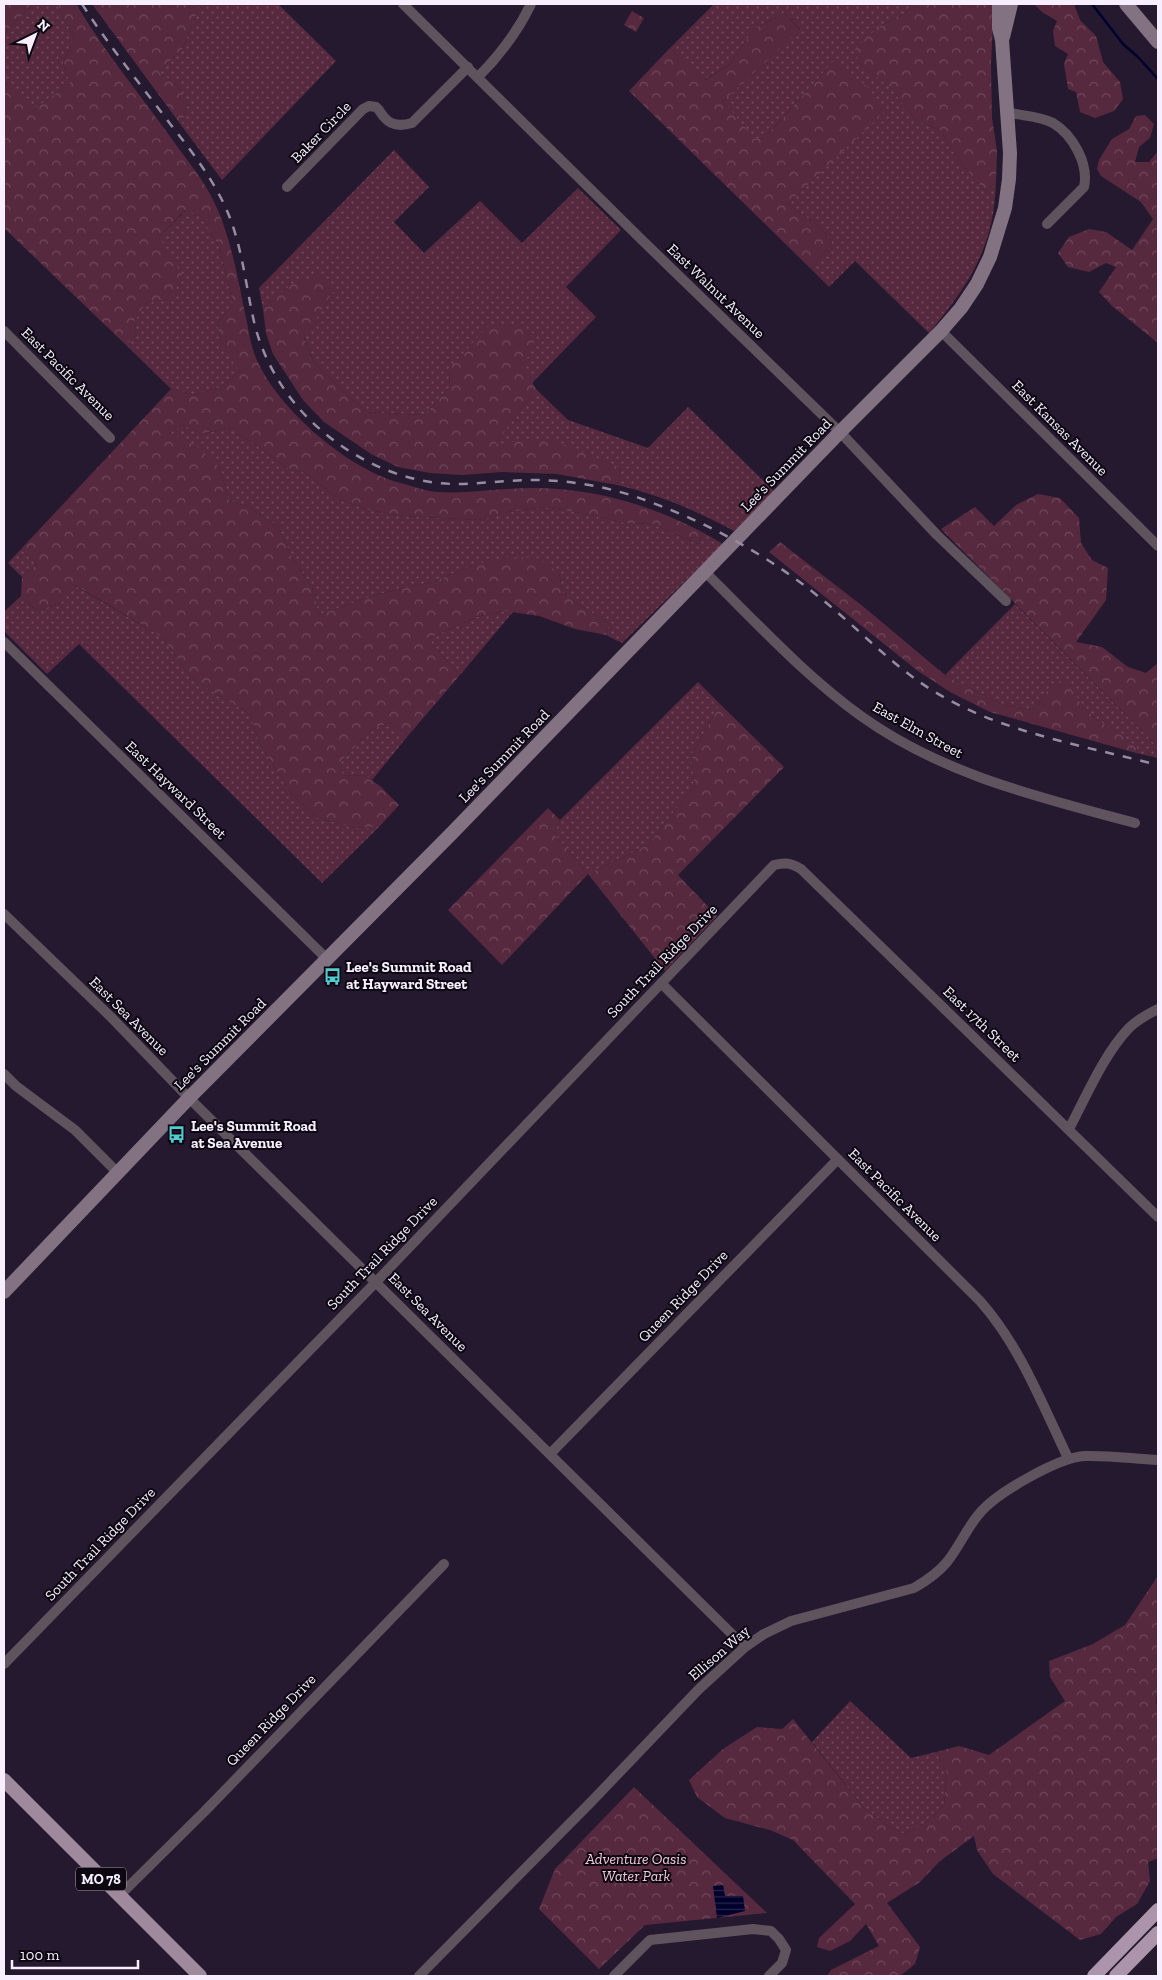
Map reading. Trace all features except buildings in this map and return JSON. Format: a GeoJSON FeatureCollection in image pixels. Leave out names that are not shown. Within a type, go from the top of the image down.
{"type":"FeatureCollection","features":[{"type":"Feature","properties":{"kind":"highway"},"geometry":{"type":"LineString","coordinates":[[1094,1976],[1158,1910]]}},
{"type":"Feature","properties":{"kind":"highway"},"geometry":{"type":"LineString","coordinates":[[1116,1976],[1158,1933]]}},
{"type":"Feature","properties":{"kind":"main road","name":"Lee's Summit Road"},"geometry":{"type":"LineString","coordinates":[[4,1292],[189,1098],[453,832],[840,432],[941,331],[961,308],[977,284],[990,257],[1001,224],[1009,178],[1007,112],[1002,40],[999,28],[999,4]]}},
{"type":"Feature","properties":{"kind":"main road"},"geometry":{"type":"LineString","coordinates":[[1002,40],[1011,4]]}},
{"type":"Feature","properties":{"kind":"main road"},"geometry":{"type":"LineString","coordinates":[[1126,4],[1158,42]]}},
{"type":"Feature","properties":{"kind":"main road","name":"MO 78"},"geometry":{"type":"LineString","coordinates":[[4,1780],[195,1975]]}},
{"type":"Feature","properties":{"kind":"street","name":"East Walnut Avenue"},"geometry":{"type":"LineString","coordinates":[[403,4],[840,432],[937,535],[1006,602]]}},
{"type":"Feature","properties":{"kind":"street"},"geometry":{"type":"LineString","coordinates":[[478,77],[495,60],[512,38],[531,4]]}},
{"type":"Feature","properties":{"kind":"street","name":"Baker Circle"},"geometry":{"type":"LineString","coordinates":[[287,187],[369,106],[376,107],[384,118],[394,124],[404,126],[412,123],[468,67]]}},
{"type":"Feature","properties":{"kind":"street"},"geometry":{"type":"LineString","coordinates":[[1007,112],[1053,123],[1078,150],[1084,163],[1086,178],[1084,187],[1047,224]]}},
{"type":"Feature","properties":{"kind":"street","name":"East Pacific Avenue"},"geometry":{"type":"LineString","coordinates":[[4,331],[110,438]]}},
{"type":"Feature","properties":{"kind":"street","name":"East Kansas Avenue"},"geometry":{"type":"LineString","coordinates":[[941,331],[1158,546]]}},
{"type":"Feature","properties":{"kind":"street","name":"East Elm Street"},"geometry":{"type":"LineString","coordinates":[[705,572],[825,689],[862,717],[909,747],[960,771],[1006,788],[1135,824]]}},
{"type":"Feature","properties":{"kind":"street","name":"East Hayward Street"},"geometry":{"type":"LineString","coordinates":[[4,642],[327,959]]}},
{"type":"Feature","properties":{"kind":"street","name":"South Trail Ridge Drive"},"geometry":{"type":"LineString","coordinates":[[4,1664],[376,1282],[774,865],[780,863]]}},
{"type":"Feature","properties":{"kind":"street","name":"East 17th Street"},"geometry":{"type":"LineString","coordinates":[[780,863],[792,863],[801,868],[1158,1217]]}},
{"type":"Feature","properties":{"kind":"street","name":"East Sea Avenue"},"geometry":{"type":"LineString","coordinates":[[4,914],[111,1017],[189,1098],[745,1647]]}},
{"type":"Feature","properties":{"kind":"street","name":"East Pacific Avenue"},"geometry":{"type":"LineString","coordinates":[[661,983],[973,1294],[997,1321],[1018,1354],[1068,1458]]}},
{"type":"Feature","properties":{"kind":"street"},"geometry":{"type":"LineString","coordinates":[[1068,1129],[1114,1046],[1130,1027],[1158,1009]]}},
{"type":"Feature","properties":{"kind":"street"},"geometry":{"type":"LineString","coordinates":[[4,1074],[16,1086],[75,1130],[118,1172]]}},
{"type":"Feature","properties":{"kind":"street","name":"Queen Ridge Drive"},"geometry":{"type":"LineString","coordinates":[[550,1454],[838,1160]]}},
{"type":"Feature","properties":{"kind":"street","name":"Ellison Way"},"geometry":{"type":"LineString","coordinates":[[419,1976],[592,1801],[699,1689],[745,1647],[764,1634],[791,1621],[914,1588],[921,1584],[947,1562],[978,1515],[990,1502],[1008,1490],[1068,1458],[1086,1456],[1158,1460]]}},
{"type":"Feature","properties":{"kind":"street","name":"Queen Ridge Drive"},"geometry":{"type":"LineString","coordinates":[[118,1896],[205,1811],[444,1564]]}},
{"type":"Feature","properties":{"kind":"street"},"geometry":{"type":"LineString","coordinates":[[614,1976],[650,1940],[753,1929],[770,1932],[779,1939],[786,1950],[782,1963],[769,1976]]}},
{"type":"Feature","properties":{"kind":"green space"},"geometry":{"type":"Polygon","coordinates":[[[4,4],[33,4],[4,34],[4,4]]]}},
{"type":"Feature","properties":{"kind":"green space"},"geometry":{"type":"Polygon","coordinates":[[[33,4],[57,4],[74,38],[63,63],[70,83],[31,112],[7,83],[4,86],[4,34],[33,4]]]}},
{"type":"Feature","properties":{"kind":"green space"},"geometry":{"type":"Polygon","coordinates":[[[57,4],[76,4],[114,61],[206,187],[221,217],[231,248],[254,353],[263,373],[277,393],[313,431],[355,463],[397,482],[422,489],[437,492],[533,488],[578,491],[643,506],[704,533],[698,544],[653,524],[626,523],[545,507],[508,512],[479,520],[404,516],[368,510],[337,498],[306,473],[287,468],[258,446],[227,428],[201,434],[183,425],[169,433],[197,446],[220,468],[229,501],[249,507],[278,526],[292,558],[312,587],[319,615],[375,595],[436,581],[473,565],[505,557],[537,558],[559,573],[563,594],[609,624],[606,635],[575,629],[539,616],[504,611],[476,617],[428,639],[460,675],[407,737],[390,722],[371,730],[341,761],[343,776],[364,775],[380,786],[399,805],[379,827],[355,828],[316,817],[290,792],[259,742],[250,714],[191,677],[162,637],[75,585],[60,603],[37,611],[21,596],[22,577],[37,564],[21,549],[171,389],[194,395],[222,387],[240,371],[222,347],[217,324],[233,303],[219,247],[201,216],[185,210],[159,237],[183,276],[170,299],[147,302],[134,322],[136,335],[126,345],[4,228],[4,86],[7,83],[27,98],[31,112],[70,83],[63,63],[74,38],[57,4]]]}},
{"type":"Feature","properties":{"kind":"green space"},"geometry":{"type":"Polygon","coordinates":[[[92,4],[198,4],[198,10],[183,48],[159,72],[178,86],[188,104],[181,125],[92,4]]]}},
{"type":"Feature","properties":{"kind":"green space"},"geometry":{"type":"Polygon","coordinates":[[[198,4],[278,4],[336,61],[222,180],[181,125],[188,104],[178,86],[159,72],[183,48],[198,10],[198,4]]]}},
{"type":"Feature","properties":{"kind":"green space"},"geometry":{"type":"Polygon","coordinates":[[[714,4],[913,4],[906,13],[877,28],[859,63],[890,87],[916,120],[941,131],[959,161],[985,191],[996,181],[991,225],[985,245],[968,281],[929,333],[855,261],[829,287],[811,269],[832,243],[821,228],[788,204],[884,111],[833,62],[769,133],[755,140],[723,101],[800,29],[784,13],[754,29],[729,65],[704,80],[670,48],[714,4]]]}},
{"type":"Feature","properties":{"kind":"green space"},"geometry":{"type":"Polygon","coordinates":[[[913,4],[994,4],[991,64],[992,118],[997,151],[996,181],[985,191],[959,161],[941,131],[916,120],[890,87],[859,63],[855,49],[877,28],[906,13],[913,4]]]}},
{"type":"Feature","properties":{"kind":"green space"},"geometry":{"type":"Polygon","coordinates":[[[1034,4],[1074,4],[1080,20],[1096,36],[1103,62],[1120,82],[1123,99],[1114,111],[1095,118],[1080,112],[1076,92],[1068,89],[1064,64],[1068,54],[1055,46],[1053,31],[1057,21],[1042,12],[1034,4]]]}},
{"type":"Feature","properties":{"kind":"green space"},"geometry":{"type":"Polygon","coordinates":[[[632,11],[644,18],[636,32],[624,25],[632,11]]]}},
{"type":"Feature","properties":{"kind":"green space"},"geometry":{"type":"Polygon","coordinates":[[[784,13],[800,30],[723,101],[755,139],[769,133],[833,62],[868,87],[885,111],[788,204],[821,228],[832,243],[811,269],[629,91],[670,48],[705,80],[729,65],[754,29],[784,13]]]}},
{"type":"Feature","properties":{"kind":"green space"},"geometry":{"type":"Polygon","coordinates":[[[1145,115],[1154,124],[1150,138],[1139,147],[1135,162],[1149,162],[1158,151],[1158,343],[1112,306],[1099,292],[1116,267],[1106,263],[1089,272],[1068,267],[1058,253],[1069,237],[1089,229],[1106,232],[1132,250],[1153,219],[1141,202],[1101,176],[1097,169],[1099,160],[1112,139],[1129,129],[1136,116],[1145,115]]]}},
{"type":"Feature","properties":{"kind":"green space"},"geometry":{"type":"Polygon","coordinates":[[[394,150],[429,187],[394,222],[424,253],[480,201],[522,243],[578,188],[621,230],[566,287],[596,317],[532,383],[522,369],[450,368],[449,388],[425,415],[366,412],[315,364],[304,337],[334,290],[291,285],[263,309],[259,288],[394,150]]]}},
{"type":"Feature","properties":{"kind":"green space"},"geometry":{"type":"Polygon","coordinates":[[[186,210],[201,216],[219,247],[233,303],[217,324],[222,346],[240,371],[222,387],[194,395],[171,389],[126,345],[136,335],[134,322],[147,302],[170,299],[159,237],[186,210]]]}},
{"type":"Feature","properties":{"kind":"green space"},"geometry":{"type":"Polygon","coordinates":[[[317,276],[334,290],[304,338],[315,364],[366,412],[425,415],[449,388],[450,368],[487,327],[520,325],[537,336],[523,368],[536,389],[495,444],[549,438],[620,468],[617,485],[557,474],[502,472],[462,475],[430,473],[398,467],[371,454],[324,422],[303,400],[273,354],[266,333],[263,309],[291,285],[317,276]]]}},
{"type":"Feature","properties":{"kind":"green space"},"geometry":{"type":"Polygon","coordinates":[[[536,389],[568,420],[648,448],[688,407],[774,491],[734,531],[677,504],[648,493],[617,485],[620,468],[494,445],[536,389]]]}},
{"type":"Feature","properties":{"kind":"green space"},"geometry":{"type":"Polygon","coordinates":[[[183,425],[202,434],[227,428],[258,446],[287,468],[306,473],[337,498],[368,510],[404,516],[479,520],[508,512],[545,507],[626,523],[653,524],[698,544],[704,533],[723,544],[622,643],[606,635],[609,624],[563,594],[559,573],[473,565],[436,581],[375,595],[319,615],[312,587],[292,558],[278,526],[249,507],[229,501],[220,468],[169,433],[183,425]]]}},
{"type":"Feature","properties":{"kind":"green space"},"geometry":{"type":"Polygon","coordinates":[[[1038,494],[1060,498],[1079,518],[1081,543],[1092,560],[1108,568],[1106,600],[1076,642],[1102,647],[1128,667],[1146,673],[1158,663],[1158,747],[941,529],[975,507],[994,526],[1016,505],[1038,494]]]}},
{"type":"Feature","properties":{"kind":"green space"},"geometry":{"type":"Polygon","coordinates":[[[780,542],[865,608],[945,675],[1003,705],[1035,710],[1051,684],[1066,679],[1084,707],[1098,720],[1137,748],[1136,753],[990,712],[950,692],[918,671],[769,552],[780,542]]]}},
{"type":"Feature","properties":{"kind":"green space"},"geometry":{"type":"Polygon","coordinates":[[[21,549],[37,564],[22,577],[8,563],[21,549]]]}},
{"type":"Feature","properties":{"kind":"green space"},"geometry":{"type":"Polygon","coordinates":[[[74,585],[162,637],[191,677],[250,714],[259,742],[290,792],[316,817],[355,828],[379,827],[322,883],[79,644],[47,674],[4,631],[4,612],[21,596],[37,611],[60,603],[74,585]]]}},
{"type":"Feature","properties":{"kind":"green space"},"geometry":{"type":"Polygon","coordinates":[[[1015,604],[1158,747],[1158,758],[1136,753],[1137,748],[1088,712],[1066,680],[1051,684],[1035,710],[1003,705],[945,675],[1015,604]]]}},
{"type":"Feature","properties":{"kind":"green space"},"geometry":{"type":"Polygon","coordinates":[[[504,611],[513,612],[460,675],[428,639],[476,617],[504,611]]]}},
{"type":"Feature","properties":{"kind":"green space"},"geometry":{"type":"Polygon","coordinates":[[[698,682],[720,704],[692,754],[694,786],[648,845],[588,874],[554,834],[560,820],[698,682]]]}},
{"type":"Feature","properties":{"kind":"green space"},"geometry":{"type":"Polygon","coordinates":[[[720,704],[784,767],[678,875],[717,916],[665,971],[588,874],[648,845],[694,786],[692,754],[720,704]]]}},
{"type":"Feature","properties":{"kind":"green space"},"geometry":{"type":"Polygon","coordinates":[[[390,722],[407,737],[372,780],[364,775],[342,776],[341,761],[371,730],[390,722]]]}},
{"type":"Feature","properties":{"kind":"green space"},"geometry":{"type":"Polygon","coordinates":[[[548,808],[560,820],[554,834],[588,874],[502,965],[448,910],[548,808]]]}},
{"type":"Feature","properties":{"kind":"green space"},"geometry":{"type":"Polygon","coordinates":[[[1158,1576],[1158,1683],[1156,1703],[1158,1706],[1158,1858],[1148,1862],[1150,1881],[1137,1904],[1116,1917],[1101,1934],[1080,1940],[993,1874],[977,1850],[974,1836],[940,1861],[920,1882],[887,1903],[920,1947],[915,1964],[900,1976],[827,1976],[831,1970],[879,1946],[866,1924],[850,1941],[830,1951],[817,1947],[819,1938],[855,1904],[793,1840],[770,1830],[725,1818],[697,1797],[689,1780],[723,1749],[757,1727],[782,1729],[793,1719],[863,1807],[887,1825],[904,1834],[924,1824],[944,1805],[947,1773],[936,1752],[959,1746],[989,1755],[1065,1701],[1050,1677],[1049,1661],[1093,1644],[1125,1625],[1158,1576]]]}},
{"type":"Feature","properties":{"kind":"green space"},"geometry":{"type":"Polygon","coordinates":[[[850,1701],[911,1758],[936,1752],[947,1773],[944,1805],[924,1824],[904,1834],[887,1825],[863,1807],[812,1742],[850,1701]]]}},
{"type":"Feature","properties":{"kind":"green space","name":"Adventure Oasis Water Park"},"geometry":{"type":"Polygon","coordinates":[[[634,1787],[767,1913],[645,1925],[599,1969],[539,1909],[555,1869],[634,1787]]]}},
{"type":"Feature","properties":{"kind":"water"},"geometry":{"type":"Polygon","coordinates":[[[723,1885],[725,1896],[743,1896],[745,1911],[717,1918],[713,1886],[723,1885]]]}},
{"type":"Feature","properties":{"kind":"waterway"},"geometry":{"type":"LineString","coordinates":[[1092,4],[1123,44],[1158,79]]}},
{"type":"Feature","properties":{"kind":"railway"},"geometry":{"type":"LineString","coordinates":[[82,4],[212,182],[223,202],[235,232],[255,326],[269,363],[290,398],[308,418],[339,444],[375,465],[413,479],[454,484],[533,480],[575,483],[618,491],[668,509],[736,541],[799,581],[904,671],[960,706],[1015,728],[1158,765]]}},
{"type":"Feature","properties":{"kind":"place","name":"Lee's Summit Road at Hayward Street"},"geometry":{"type":"Point","coordinates":[332,976]}},
{"type":"Feature","properties":{"kind":"place","name":"Lee's Summit Road at Sea Avenue"},"geometry":{"type":"Point","coordinates":[177,1135]}}]}
